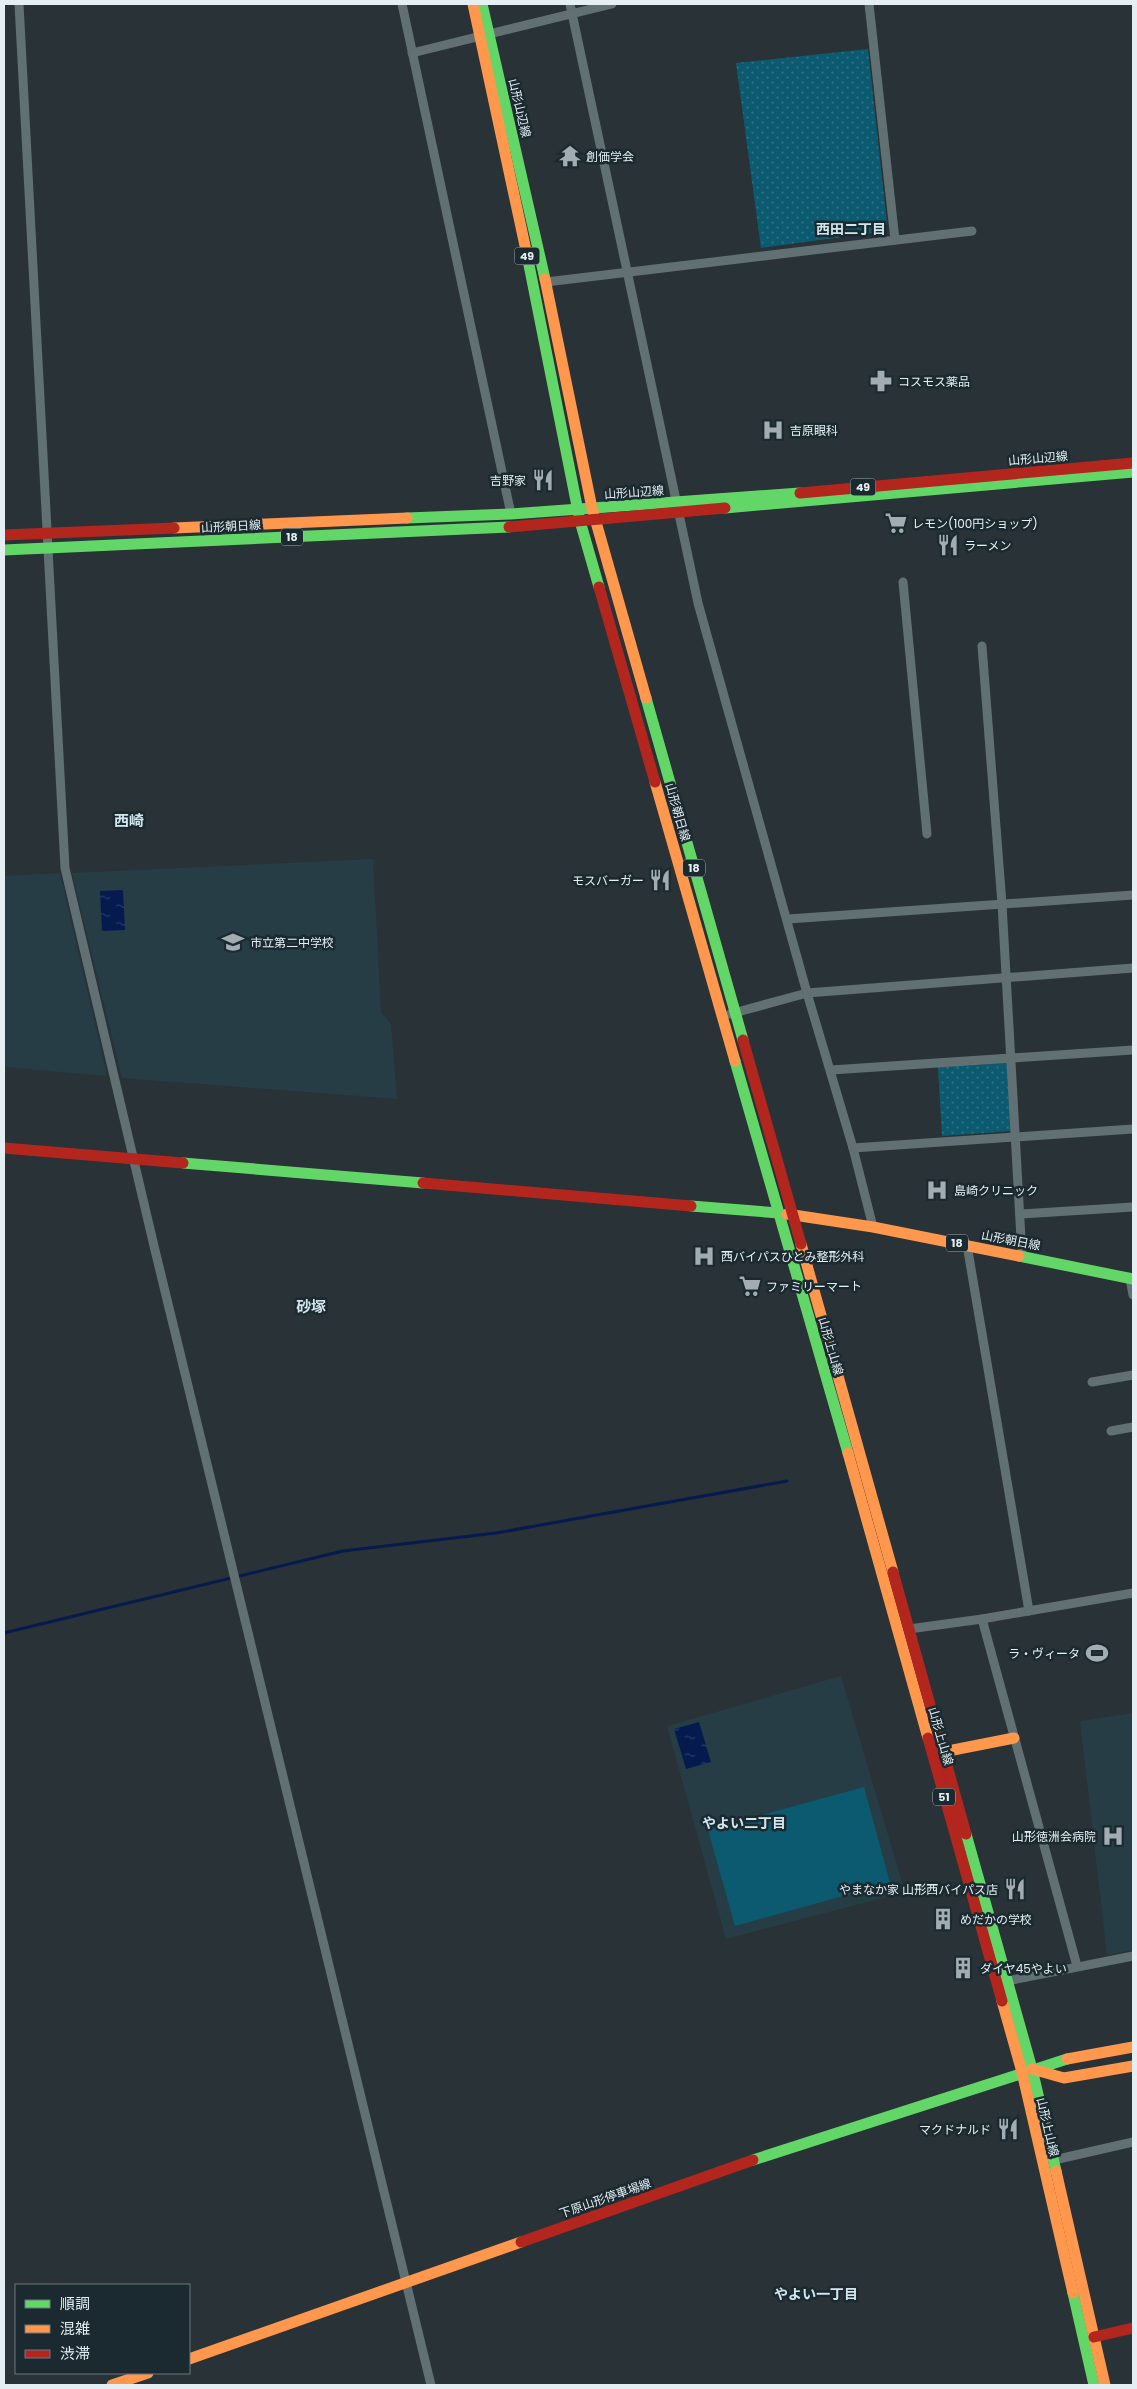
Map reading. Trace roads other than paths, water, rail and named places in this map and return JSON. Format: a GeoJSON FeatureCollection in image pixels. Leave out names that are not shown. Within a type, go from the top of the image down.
{"type":"FeatureCollection","features":[{"type":"Feature","properties":{"kind":"main road","name":"山形山辺線"},"geometry":{"type":"LineString","coordinates":[[473,4],[484,36],[546,282],[594,514],[1133,472]]}},
{"type":"Feature","properties":{"kind":"main road","name":"山形山辺線"},"geometry":{"type":"LineString","coordinates":[[482,4],[484,36],[579,509]]}},
{"type":"Feature","properties":{"kind":"main road","name":"山形山辺線"},"geometry":{"type":"LineString","coordinates":[[678,507],[1133,463]]}},
{"type":"Feature","properties":{"kind":"main road","name":"山形朝日線"},"geometry":{"type":"LineString","coordinates":[[4,535],[511,514],[579,509],[594,514]]}},
{"type":"Feature","properties":{"kind":"main road","name":"山形朝日線"},"geometry":{"type":"LineString","coordinates":[[579,509],[580,521],[779,1213],[873,1227],[1132,1279]]}},
{"type":"Feature","properties":{"kind":"main road","name":"山形朝日線"},"geometry":{"type":"LineString","coordinates":[[4,550],[515,527],[580,521],[594,514]]}},
{"type":"Feature","properties":{"kind":"main road","name":"山形朝日線"},"geometry":{"type":"LineString","coordinates":[[594,514],[793,1216]]}},
{"type":"Feature","properties":{"kind":"main road"},"geometry":{"type":"LineString","coordinates":[[4,1148],[705,1205],[779,1213]]}},
{"type":"Feature","properties":{"kind":"main road","name":"山形上山線"},"geometry":{"type":"LineString","coordinates":[[779,1213],[1054,2160],[1105,2385]]}},
{"type":"Feature","properties":{"kind":"main road","name":"山形上山線"},"geometry":{"type":"LineString","coordinates":[[793,1216],[1007,1981],[1094,2385]]}},
{"type":"Feature","properties":{"kind":"main road"},"geometry":{"type":"LineString","coordinates":[[943,1752],[1014,1738]]}},
{"type":"Feature","properties":{"kind":"main road","name":"下原山形停車場線"},"geometry":{"type":"LineString","coordinates":[[190,2359],[294,2324],[405,2282],[772,2153],[1060,2060],[1133,2047]]}},
{"type":"Feature","properties":{"kind":"main road"},"geometry":{"type":"LineString","coordinates":[[1027,2071],[1064,2078],[1133,2066]]}},
{"type":"Feature","properties":{"kind":"main road"},"geometry":{"type":"LineString","coordinates":[[1094,2337],[1133,2328]]}},
{"type":"Feature","properties":{"kind":"main road"},"geometry":{"type":"LineString","coordinates":[[112,2385],[145,2374]]}},
{"type":"Feature","properties":{"kind":"street"},"geometry":{"type":"LineString","coordinates":[[18,4],[65,868],[236,1585],[431,2385]]}},
{"type":"Feature","properties":{"kind":"street"},"geometry":{"type":"LineString","coordinates":[[402,4],[511,514]]}},
{"type":"Feature","properties":{"kind":"street"},"geometry":{"type":"LineString","coordinates":[[570,4],[698,603],[788,919],[807,993],[853,1148],[873,1227]]}},
{"type":"Feature","properties":{"kind":"street"},"geometry":{"type":"LineString","coordinates":[[412,53],[612,4]]}},
{"type":"Feature","properties":{"kind":"street"},"geometry":{"type":"LineString","coordinates":[[869,4],[895,240]]}},
{"type":"Feature","properties":{"kind":"street"},"geometry":{"type":"LineString","coordinates":[[546,282],[972,231]]}},
{"type":"Feature","properties":{"kind":"street"},"geometry":{"type":"LineString","coordinates":[[903,582],[926,834]]}},
{"type":"Feature","properties":{"kind":"street"},"geometry":{"type":"LineString","coordinates":[[982,646],[1002,904],[1022,1256]]}},
{"type":"Feature","properties":{"kind":"street"},"geometry":{"type":"LineString","coordinates":[[788,919],[1133,895]]}},
{"type":"Feature","properties":{"kind":"street"},"geometry":{"type":"LineString","coordinates":[[722,1015],[736,1013],[807,993],[1006,976],[1133,968]]}},
{"type":"Feature","properties":{"kind":"street"},"geometry":{"type":"LineString","coordinates":[[830,1070],[1133,1050]]}},
{"type":"Feature","properties":{"kind":"street"},"geometry":{"type":"LineString","coordinates":[[853,1148],[1133,1128]]}},
{"type":"Feature","properties":{"kind":"street"},"geometry":{"type":"LineString","coordinates":[[1021,1214],[1133,1207]]}},
{"type":"Feature","properties":{"kind":"street"},"geometry":{"type":"LineString","coordinates":[[967,1245],[1029,1611]]}},
{"type":"Feature","properties":{"kind":"street"},"geometry":{"type":"LineString","coordinates":[[1132,1279],[1133,1295]]}},
{"type":"Feature","properties":{"kind":"street"},"geometry":{"type":"LineString","coordinates":[[1092,1382],[1133,1375]]}},
{"type":"Feature","properties":{"kind":"street"},"geometry":{"type":"LineString","coordinates":[[1111,1431],[1133,1427]]}},
{"type":"Feature","properties":{"kind":"street"},"geometry":{"type":"LineString","coordinates":[[909,1629],[982,1619],[1133,1592]]}},
{"type":"Feature","properties":{"kind":"street"},"geometry":{"type":"LineString","coordinates":[[982,1619],[1077,1966]]}},
{"type":"Feature","properties":{"kind":"street"},"geometry":{"type":"LineString","coordinates":[[1007,1981],[1133,1956]]}},
{"type":"Feature","properties":{"kind":"street"},"geometry":{"type":"LineString","coordinates":[[1054,2160],[1133,2142]]}},
{"type":"Feature","properties":{"kind":"water"},"geometry":{"type":"Polygon","coordinates":[[[123,890],[125,930],[102,931],[100,891],[123,890]]]}},
{"type":"Feature","properties":{"kind":"water"},"geometry":{"type":"Polygon","coordinates":[[[699,1722],[711,1762],[686,1769],[674,1729],[699,1722]]]}},
{"type":"Feature","properties":{"kind":"waterway"},"geometry":{"type":"LineString","coordinates":[[4,1633],[343,1551],[496,1533],[787,1481]]}},
{"type":"Feature","properties":{"kind":"place","name":"創価学会"},"geometry":{"type":"Point","coordinates":[570,156]}},
{"type":"Feature","properties":{"kind":"place","name":"コスモス薬品"},"geometry":{"type":"Point","coordinates":[881,381]}},
{"type":"Feature","properties":{"kind":"place","name":"吉原眼科"},"geometry":{"type":"Point","coordinates":[773,430]}},
{"type":"Feature","properties":{"kind":"place","name":"吉野家"},"geometry":{"type":"Point","coordinates":[543,480]}},
{"type":"Feature","properties":{"kind":"place","name":"レモン(100円ショップ)"},"geometry":{"type":"Point","coordinates":[896,523]}},
{"type":"Feature","properties":{"kind":"place","name":"ラーメン"},"geometry":{"type":"Point","coordinates":[948,545]}},
{"type":"Feature","properties":{"kind":"place","name":"モスバーガー"},"geometry":{"type":"Point","coordinates":[660,880]}},
{"type":"Feature","properties":{"kind":"place","name":"市立第二中学校"},"geometry":{"type":"Point","coordinates":[233,942]}},
{"type":"Feature","properties":{"kind":"place","name":"島崎クリニック"},"geometry":{"type":"Point","coordinates":[937,1190]}},
{"type":"Feature","properties":{"kind":"place","name":"西バイパスひとみ整形外科"},"geometry":{"type":"Point","coordinates":[704,1256]}},
{"type":"Feature","properties":{"kind":"place","name":"ファミリーマート"},"geometry":{"type":"Point","coordinates":[750,1286]}},
{"type":"Feature","properties":{"kind":"place","name":"ラ・ヴィータ"},"geometry":{"type":"Point","coordinates":[1097,1653]}},
{"type":"Feature","properties":{"kind":"place","name":"山形徳洲会病院"},"geometry":{"type":"Point","coordinates":[1113,1836]}},
{"type":"Feature","properties":{"kind":"place","name":"やまなか家 山形西バイパス店"},"geometry":{"type":"Point","coordinates":[1015,1889]}},
{"type":"Feature","properties":{"kind":"place","name":"めだかの学校"},"geometry":{"type":"Point","coordinates":[943,1919]}},
{"type":"Feature","properties":{"kind":"place","name":"ダイヤ45やよい"},"geometry":{"type":"Point","coordinates":[963,1968]}},
{"type":"Feature","properties":{"kind":"place","name":"マクドナルド"},"geometry":{"type":"Point","coordinates":[1008,2129]}},
{"type":"Feature","properties":{"kind":"district","name":"西田二丁目"},"geometry":{"type":"Point","coordinates":[851,229]}},
{"type":"Feature","properties":{"kind":"district","name":"西崎"},"geometry":{"type":"Point","coordinates":[129,820]}},
{"type":"Feature","properties":{"kind":"district","name":"砂塚"},"geometry":{"type":"Point","coordinates":[311,1306]}},
{"type":"Feature","properties":{"kind":"district","name":"やよい二丁目"},"geometry":{"type":"Point","coordinates":[744,1823]}},
{"type":"Feature","properties":{"kind":"district","name":"やよい一丁目"},"geometry":{"type":"Point","coordinates":[816,2294]}}]}
